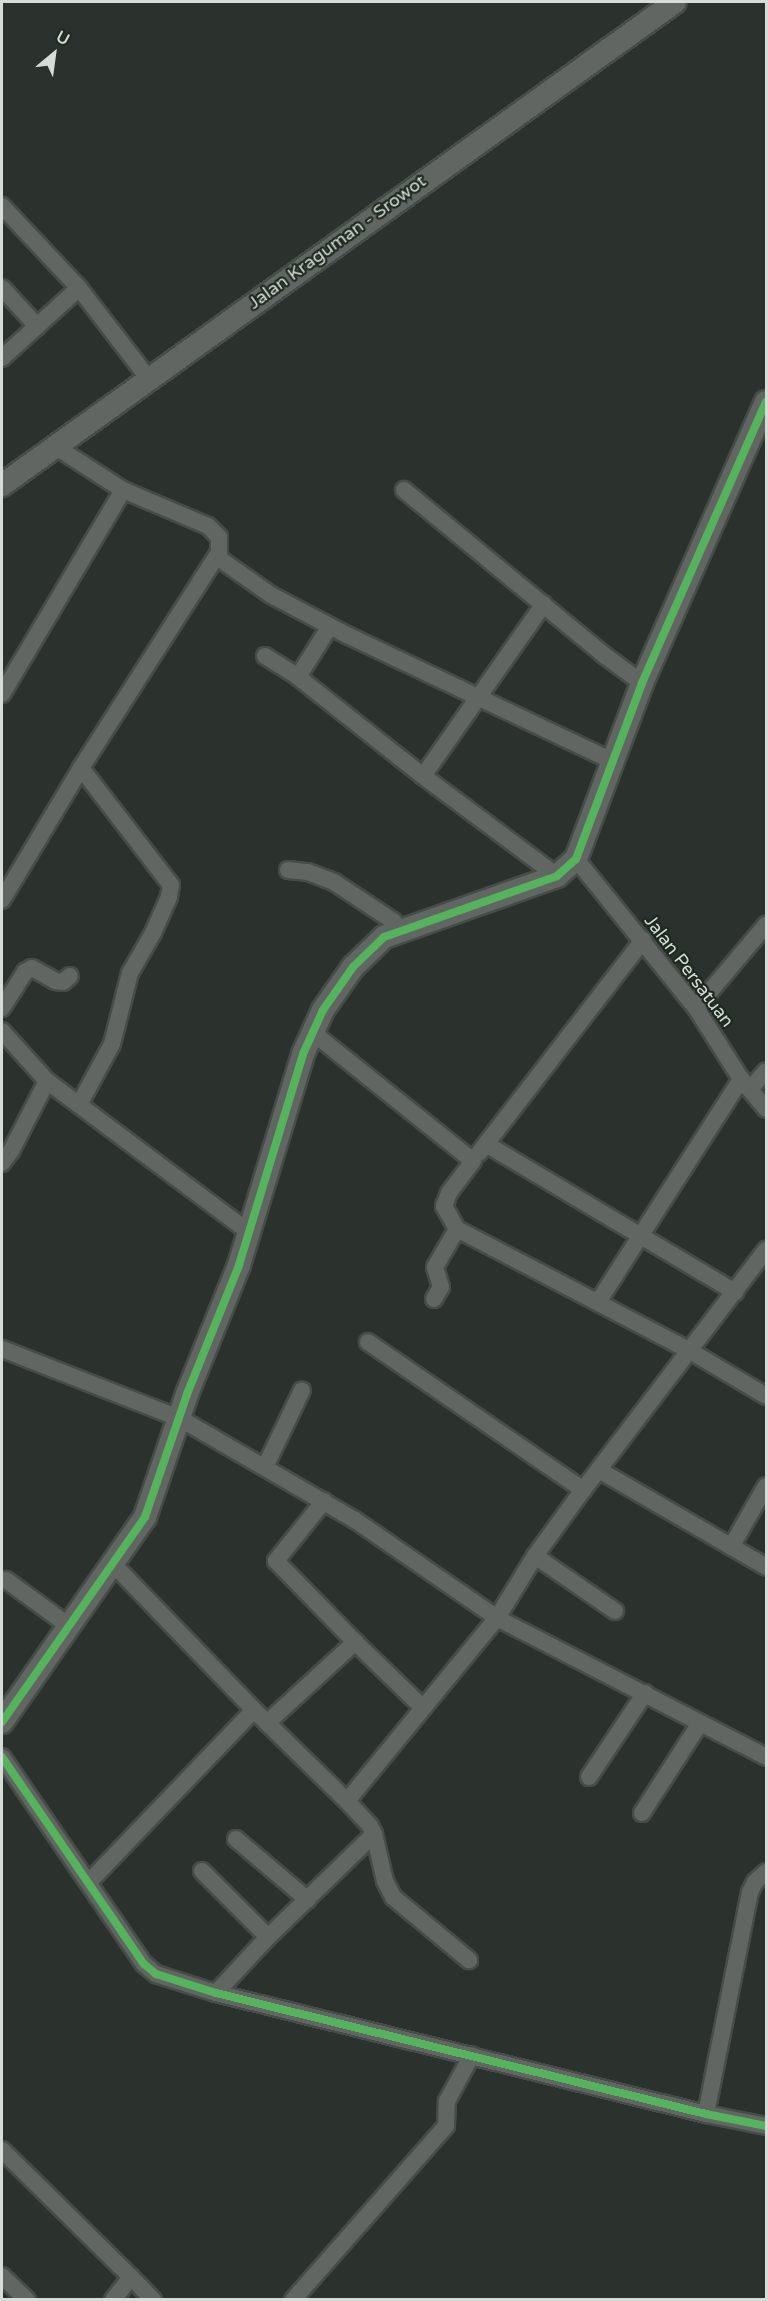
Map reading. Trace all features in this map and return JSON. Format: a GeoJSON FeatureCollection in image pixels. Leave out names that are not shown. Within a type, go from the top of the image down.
{"type":"FeatureCollection","features":[{"type":"Feature","properties":{"kind":"street","name":"Jalan Kraguman - Srowot"},"geometry":{"type":"LineString","coordinates":[[2,485],[148,378],[675,2]]}},
{"type":"Feature","properties":{"kind":"street"},"geometry":{"type":"LineString","coordinates":[[2,206],[79,288],[148,378]]}},
{"type":"Feature","properties":{"kind":"street"},"geometry":{"type":"LineString","coordinates":[[2,288],[37,326]]}},
{"type":"Feature","properties":{"kind":"street"},"geometry":{"type":"LineString","coordinates":[[2,358],[79,288]]}},
{"type":"Feature","properties":{"kind":"street"},"geometry":{"type":"LineString","coordinates":[[2,1722],[145,1518],[179,1418],[250,1233],[312,1032],[323,1010],[363,955],[384,937],[557,876],[576,859],[642,683],[766,402]]}},
{"type":"Feature","properties":{"kind":"street"},"geometry":{"type":"LineString","coordinates":[[2,900],[81,768],[217,557],[219,537],[207,526],[123,490],[56,447]]}},
{"type":"Feature","properties":{"kind":"street"},"geometry":{"type":"LineString","coordinates":[[2,694],[123,490]]}},
{"type":"Feature","properties":{"kind":"street"},"geometry":{"type":"LineString","coordinates":[[404,490],[604,655],[642,683]]}},
{"type":"Feature","properties":{"kind":"street"},"geometry":{"type":"LineString","coordinates":[[217,557],[271,595],[330,626],[478,699],[614,762]]}},
{"type":"Feature","properties":{"kind":"street"},"geometry":{"type":"LineString","coordinates":[[423,776],[544,604]]}},
{"type":"Feature","properties":{"kind":"street"},"geometry":{"type":"LineString","coordinates":[[298,677],[330,626]]}},
{"type":"Feature","properties":{"kind":"street"},"geometry":{"type":"LineString","coordinates":[[265,656],[298,677],[423,776],[557,876]]}},
{"type":"Feature","properties":{"kind":"street"},"geometry":{"type":"LineString","coordinates":[[79,1105],[111,1044],[130,973],[153,933],[171,885],[81,768]]}},
{"type":"Feature","properties":{"kind":"street","name":"Jalan Persatuan"},"geometry":{"type":"LineString","coordinates":[[576,859],[696,1008],[746,1084],[766,1109]]}},
{"type":"Feature","properties":{"kind":"street"},"geometry":{"type":"LineString","coordinates":[[288,870],[308,872],[334,882],[393,921],[400,930]]}},
{"type":"Feature","properties":{"kind":"street"},"geometry":{"type":"LineString","coordinates":[[696,1008],[766,925]]}},
{"type":"Feature","properties":{"kind":"street"},"geometry":{"type":"LineString","coordinates":[[643,940],[449,1193],[444,1206],[457,1228],[690,1351],[766,1396]]}},
{"type":"Feature","properties":{"kind":"street"},"geometry":{"type":"LineString","coordinates":[[2,1008],[25,972],[32,968],[55,981],[63,982],[70,976]]}},
{"type":"Feature","properties":{"kind":"street"},"geometry":{"type":"LineString","coordinates":[[2,1031],[47,1081],[250,1233]]}},
{"type":"Feature","properties":{"kind":"street"},"geometry":{"type":"LineString","coordinates":[[312,1032],[473,1161]]}},
{"type":"Feature","properties":{"kind":"street"},"geometry":{"type":"LineString","coordinates":[[598,1302],[746,1084],[766,1071]]}},
{"type":"Feature","properties":{"kind":"street"},"geometry":{"type":"LineString","coordinates":[[2,1163],[11,1151],[47,1081]]}},
{"type":"Feature","properties":{"kind":"street"},"geometry":{"type":"LineString","coordinates":[[486,1144],[735,1292]]}},
{"type":"Feature","properties":{"kind":"street"},"geometry":{"type":"LineString","coordinates":[[434,1299],[441,1287],[435,1267],[457,1228]]}},
{"type":"Feature","properties":{"kind":"street"},"geometry":{"type":"LineString","coordinates":[[347,1801],[497,1618],[535,1556],[583,1490],[766,1250]]}},
{"type":"Feature","properties":{"kind":"street"},"geometry":{"type":"LineString","coordinates":[[368,1342],[583,1490]]}},
{"type":"Feature","properties":{"kind":"street"},"geometry":{"type":"LineString","coordinates":[[4,1354],[179,1418],[355,1520],[497,1618],[766,1757]]}},
{"type":"Feature","properties":{"kind":"street"},"geometry":{"type":"LineString","coordinates":[[266,1467],[302,1390]]}},
{"type":"Feature","properties":{"kind":"street"},"geometry":{"type":"LineString","coordinates":[[599,1470],[766,1567]]}},
{"type":"Feature","properties":{"kind":"street"},"geometry":{"type":"LineString","coordinates":[[731,1547],[766,1486]]}},
{"type":"Feature","properties":{"kind":"street"},"geometry":{"type":"LineString","coordinates":[[324,1501],[276,1561],[422,1707]]}},
{"type":"Feature","properties":{"kind":"street"},"geometry":{"type":"LineString","coordinates":[[535,1556],[615,1611]]}},
{"type":"Feature","properties":{"kind":"street"},"geometry":{"type":"LineString","coordinates":[[114,1565],[254,1710],[347,1801],[374,1834],[385,1881],[393,1896],[469,1960]]}},
{"type":"Feature","properties":{"kind":"street"},"geometry":{"type":"LineString","coordinates":[[6,1580],[69,1626]]}},
{"type":"Feature","properties":{"kind":"street"},"geometry":{"type":"LineString","coordinates":[[267,1723],[355,1642]]}},
{"type":"Feature","properties":{"kind":"street"},"geometry":{"type":"LineString","coordinates":[[589,1777],[645,1693]]}},
{"type":"Feature","properties":{"kind":"street"},"geometry":{"type":"LineString","coordinates":[[89,1882],[254,1710]]}},
{"type":"Feature","properties":{"kind":"street"},"geometry":{"type":"LineString","coordinates":[[642,1813],[700,1723]]}},
{"type":"Feature","properties":{"kind":"street"},"geometry":{"type":"LineString","coordinates":[[2,1757],[144,1964],[156,1974],[216,1993],[706,2114],[766,2126]]}},
{"type":"Feature","properties":{"kind":"street"},"geometry":{"type":"LineString","coordinates":[[216,1993],[268,1937],[374,1834]]}},
{"type":"Feature","properties":{"kind":"street"},"geometry":{"type":"LineString","coordinates":[[236,1839],[308,1900]]}},
{"type":"Feature","properties":{"kind":"street"},"geometry":{"type":"LineString","coordinates":[[202,1871],[268,1937]]}},
{"type":"Feature","properties":{"kind":"street"},"geometry":{"type":"LineString","coordinates":[[706,2114],[750,1892],[755,1882],[766,1872]]}},
{"type":"Feature","properties":{"kind":"street"},"geometry":{"type":"LineString","coordinates":[[293,2300],[446,2126],[447,2101],[473,2055]]}},
{"type":"Feature","properties":{"kind":"street"},"geometry":{"type":"LineString","coordinates":[[2,2150],[153,2300]]}},
{"type":"Feature","properties":{"kind":"street"},"geometry":{"type":"LineString","coordinates":[[2,2276],[27,2300]]}},
{"type":"Feature","properties":{"kind":"street"},"geometry":{"type":"LineString","coordinates":[[113,2300],[131,2277]]}},
{"type":"Feature","properties":{"kind":"cycle path"},"geometry":{"type":"LineString","coordinates":[[2,1722],[145,1517],[187,1394],[239,1265],[303,1054],[323,1010],[353,967],[384,937],[557,876],[576,859],[642,683],[766,402]]}},
{"type":"Feature","properties":{"kind":"cycle path"},"geometry":{"type":"LineString","coordinates":[[2,1757],[144,1964],[156,1974],[216,1993],[706,2114],[766,2126]]}}]}
